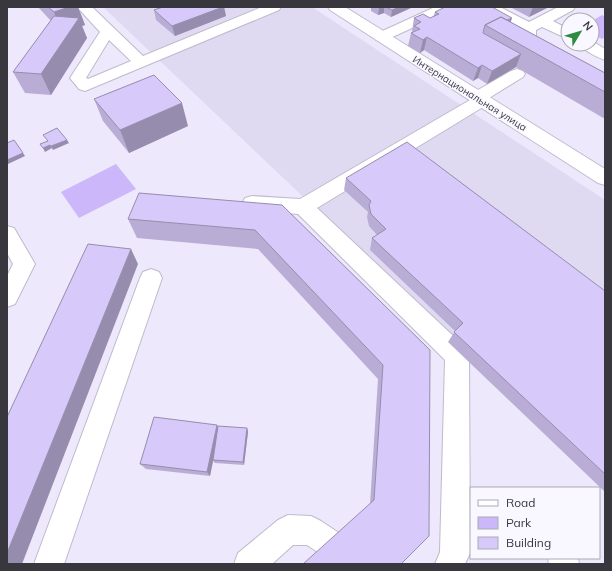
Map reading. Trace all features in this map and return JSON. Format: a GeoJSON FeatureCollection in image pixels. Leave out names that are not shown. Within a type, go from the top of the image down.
{"type":"FeatureCollection","features":[{"type":"Feature","properties":{"kind":"main road"},"geometry":{"type":"LineString","coordinates":[[84,7],[141,64]]}},
{"type":"Feature","properties":{"kind":"main road"},"geometry":{"type":"LineString","coordinates":[[108,31],[78,78],[85,86],[141,64],[274,7]]}},
{"type":"Feature","properties":{"kind":"main road","name":"Интернациональная улица"},"geometry":{"type":"LineString","coordinates":[[335,7],[605,178]]}},
{"type":"Feature","properties":{"kind":"main road"},"geometry":{"type":"LineString","coordinates":[[381,37],[443,7]]}},
{"type":"Feature","properties":{"kind":"main road"},"geometry":{"type":"LineString","coordinates":[[490,7],[560,32]]}},
{"type":"Feature","properties":{"kind":"main road"},"geometry":{"type":"LineString","coordinates":[[559,61],[529,45],[535,24],[568,7]]}},
{"type":"Feature","properties":{"kind":"main road"},"geometry":{"type":"LineString","coordinates":[[235,202],[303,207],[480,99],[517,74]]}},
{"type":"Feature","properties":{"kind":"main road"},"geometry":{"type":"LineString","coordinates":[[303,207],[457,356],[456,553],[450,564]]}},
{"type":"Feature","properties":{"kind":"main road"},"geometry":{"type":"LineString","coordinates":[[7,234],[24,264],[7,297]]}},
{"type":"Feature","properties":{"kind":"main road"},"geometry":{"type":"LineString","coordinates":[[49,564],[152,278]]}},
{"type":"Feature","properties":{"kind":"main road"},"geometry":{"type":"LineString","coordinates":[[249,564],[288,530],[311,530],[329,543]]}},
{"type":"Feature","properties":{"kind":"shaded area"},"geometry":{"type":"Polygon","coordinates":[[[103,7],[312,7],[605,200],[605,483],[103,7]]]}},
{"type":"Feature","properties":{"kind":"green space"},"geometry":{"type":"Polygon","coordinates":[[[602,15],[605,17],[605,37],[602,39],[600,38],[600,16],[602,15]]]}},
{"type":"Feature","properties":{"kind":"green space"},"geometry":{"type":"Polygon","coordinates":[[[116,164],[136,189],[79,218],[61,192],[116,164]]]}},
{"type":"Feature","properties":{"kind":"building"},"geometry":{"type":"Polygon","coordinates":[[[48,7],[69,7],[54,12],[48,7]]]}},
{"type":"Feature","properties":{"kind":"building"},"geometry":{"type":"Polygon","coordinates":[[[163,7],[223,7],[172,26],[154,10],[163,7]]]}},
{"type":"Feature","properties":{"kind":"building"},"geometry":{"type":"Polygon","coordinates":[[[386,7],[399,7],[392,10],[386,7]]]}},
{"type":"Feature","properties":{"kind":"building"},"geometry":{"type":"Polygon","coordinates":[[[445,7],[492,7],[512,18],[507,20],[501,17],[485,25],[483,33],[521,54],[492,71],[482,65],[478,68],[427,37],[423,40],[411,33],[420,29],[414,26],[421,22],[414,18],[423,14],[430,18],[439,14],[435,12],[445,7]]]}},
{"type":"Feature","properties":{"kind":"building"},"geometry":{"type":"Polygon","coordinates":[[[54,16],[79,18],[41,74],[13,72],[54,16]]]}},
{"type":"Feature","properties":{"kind":"building"},"geometry":{"type":"Polygon","coordinates":[[[501,17],[560,49],[560,52],[566,52],[605,73],[605,92],[485,25],[501,17]]]}},
{"type":"Feature","properties":{"kind":"building"},"geometry":{"type":"Polygon","coordinates":[[[154,75],[182,103],[120,130],[94,99],[154,75]]]}},
{"type":"Feature","properties":{"kind":"building"},"geometry":{"type":"Polygon","coordinates":[[[57,128],[67,140],[43,148],[40,144],[48,141],[43,135],[57,128]]]}},
{"type":"Feature","properties":{"kind":"building"},"geometry":{"type":"Polygon","coordinates":[[[14,140],[23,153],[7,160],[7,143],[14,140]]]}},
{"type":"Feature","properties":{"kind":"building"},"geometry":{"type":"Polygon","coordinates":[[[407,142],[605,291],[605,474],[454,332],[463,323],[372,238],[386,229],[371,214],[369,205],[371,201],[346,178],[407,142]]]}},
{"type":"Feature","properties":{"kind":"building"},"geometry":{"type":"Polygon","coordinates":[[[139,193],[282,205],[430,350],[429,536],[401,564],[303,564],[374,500],[383,365],[255,230],[128,219],[139,193]]]}},
{"type":"Feature","properties":{"kind":"building"},"geometry":{"type":"Polygon","coordinates":[[[88,244],[131,249],[7,553],[7,417],[88,244]]]}},
{"type":"Feature","properties":{"kind":"building"},"geometry":{"type":"Polygon","coordinates":[[[154,417],[217,425],[207,472],[140,464],[154,417]]]}},
{"type":"Feature","properties":{"kind":"building"},"geometry":{"type":"Polygon","coordinates":[[[218,426],[247,428],[243,462],[213,460],[218,426]]]}}]}
